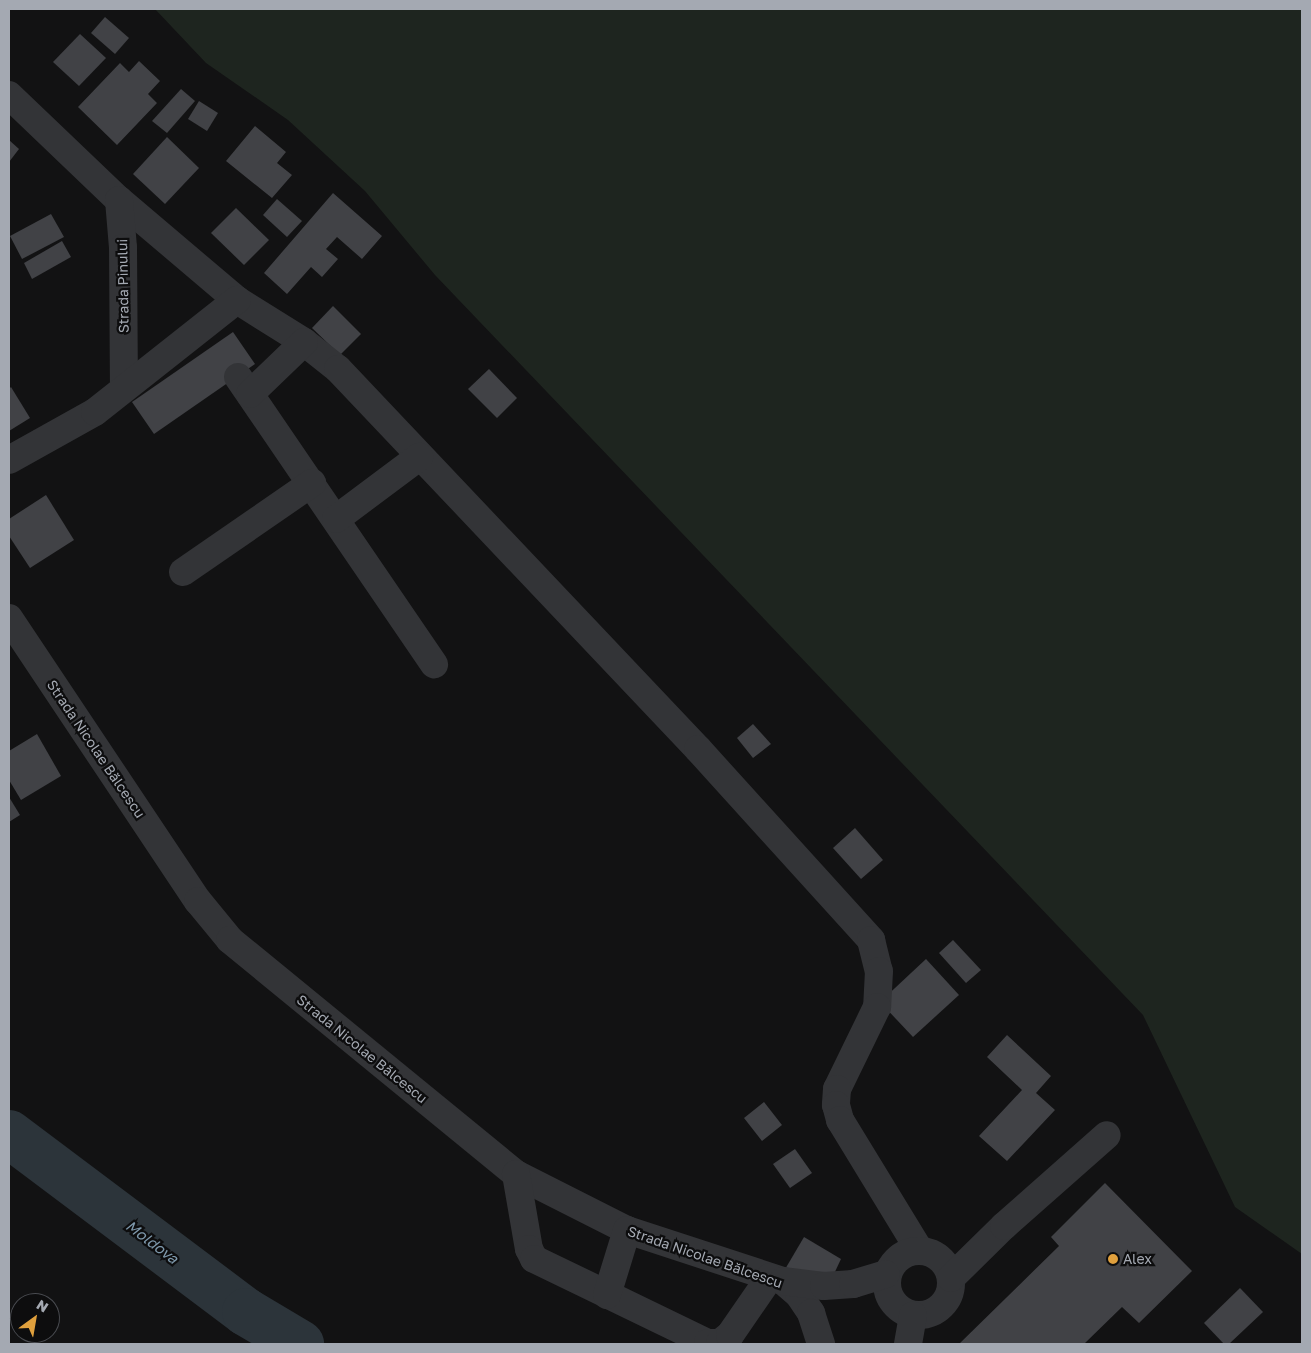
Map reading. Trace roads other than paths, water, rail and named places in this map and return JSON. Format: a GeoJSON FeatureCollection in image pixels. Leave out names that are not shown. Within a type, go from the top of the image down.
{"type":"FeatureCollection","features":[{"type":"Feature","properties":{"kind":"street"},"geometry":{"type":"LineString","coordinates":[[9,95],[119,200],[237,300],[304,342],[369,399],[419,457],[671,721],[871,940],[879,971],[877,1007],[837,1089],[836,1105],[840,1120],[920,1250],[940,1260],[951,1278]]}},
{"type":"Feature","properties":{"kind":"street","name":"Strada Pinului"},"geometry":{"type":"LineString","coordinates":[[119,200],[123,248],[124,387]]}},
{"type":"Feature","properties":{"kind":"street"},"geometry":{"type":"LineString","coordinates":[[9,460],[94,412],[237,300]]}},
{"type":"Feature","properties":{"kind":"street"},"geometry":{"type":"LineString","coordinates":[[304,342],[244,386],[434,664]]}},
{"type":"Feature","properties":{"kind":"street"},"geometry":{"type":"LineString","coordinates":[[336,519],[419,457]]}},
{"type":"Feature","properties":{"kind":"street"},"geometry":{"type":"LineString","coordinates":[[183,572],[312,483]]}},
{"type":"Feature","properties":{"kind":"street","name":"Strada Nicolae Bălcescu"},"geometry":{"type":"LineString","coordinates":[[9,618],[198,901],[230,940],[516,1174],[627,1230],[776,1279],[799,1295],[811,1314],[821,1344]]}},
{"type":"Feature","properties":{"kind":"street"},"geometry":{"type":"LineString","coordinates":[[886,1274],[893,1301],[913,1314],[934,1310],[945,1301],[951,1278],[1004,1226],[1107,1135]]}},
{"type":"Feature","properties":{"kind":"street"},"geometry":{"type":"LineString","coordinates":[[516,1174],[529,1249],[534,1259],[708,1343],[720,1343],[730,1335],[776,1279],[824,1286],[853,1284],[886,1274],[900,1257],[920,1250]]}},
{"type":"Feature","properties":{"kind":"street"},"geometry":{"type":"LineString","coordinates":[[608,1295],[627,1230]]}},
{"type":"Feature","properties":{"kind":"street"},"geometry":{"type":"LineString","coordinates":[[908,1344],[913,1314]]}},
{"type":"Feature","properties":{"kind":"waterway","name":"Moldova"},"geometry":{"type":"LineString","coordinates":[[9,1134],[246,1312],[300,1344]]}},
{"type":"Feature","properties":{"kind":"place","name":"Alex"},"geometry":{"type":"Point","coordinates":[1113,1259]}}]}
